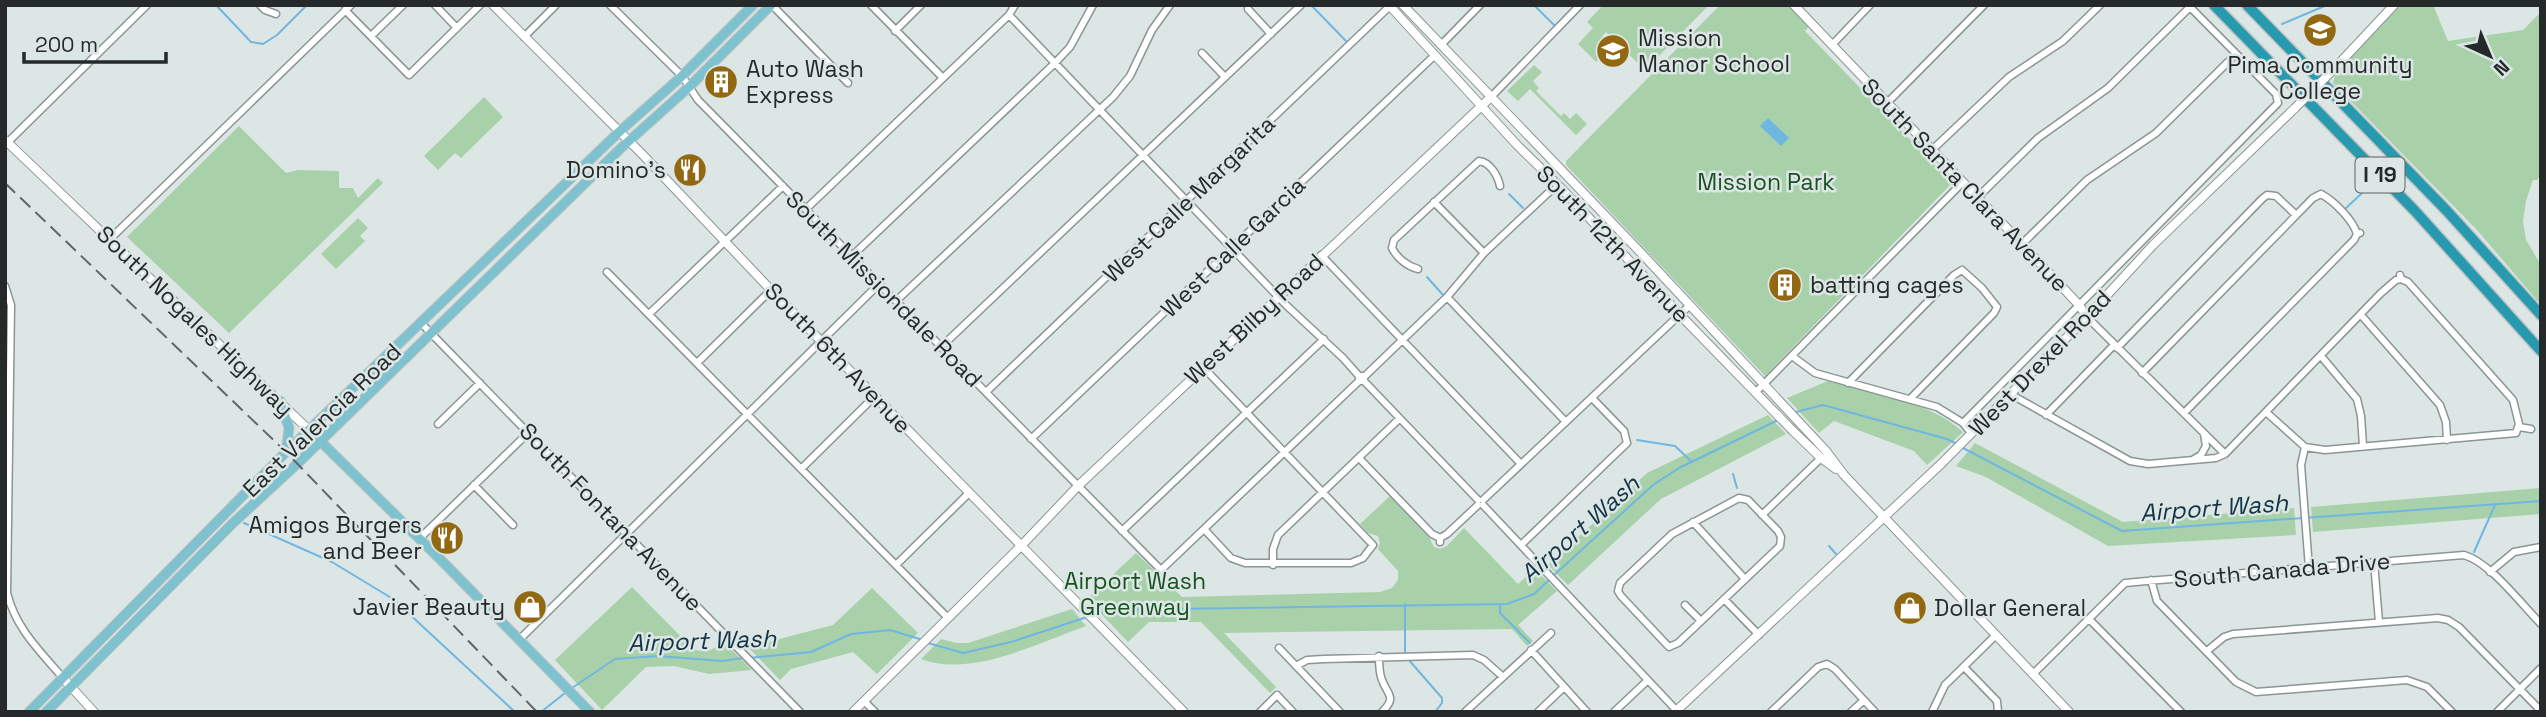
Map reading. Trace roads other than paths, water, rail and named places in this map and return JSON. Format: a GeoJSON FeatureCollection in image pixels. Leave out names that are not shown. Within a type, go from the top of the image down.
{"type":"FeatureCollection","features":[{"type":"Feature","properties":{"kind":"highway","name":"I 19"},"geometry":{"type":"LineString","coordinates":[[2214,5],[2414,211],[2541,351]]}},
{"type":"Feature","properties":{"kind":"highway","name":"I 19"},"geometry":{"type":"LineString","coordinates":[[2246,5],[2447,211],[2541,315]]}},
{"type":"Feature","properties":{"kind":"main road","name":"East Valencia Road"},"geometry":{"type":"LineString","coordinates":[[29,712],[309,430],[619,132],[682,76],[752,5]]}},
{"type":"Feature","properties":{"kind":"main road","name":"East Valencia Road"},"geometry":{"type":"LineString","coordinates":[[46,712],[232,524],[628,141],[689,87],[771,5]]}},
{"type":"Feature","properties":{"kind":"main road"},"geometry":{"type":"LineString","coordinates":[[507,241],[516,250]]}},
{"type":"Feature","properties":{"kind":"main road"},"geometry":{"type":"LineString","coordinates":[[280,401],[289,428],[286,453]]}},
{"type":"Feature","properties":{"kind":"main road","name":"South Nogales Highway"},"geometry":{"type":"LineString","coordinates":[[309,430],[420,538],[588,709]]}},
{"type":"Feature","properties":{"kind":"main road"},"geometry":{"type":"LineString","coordinates":[[223,515],[232,524]]}},
{"type":"Feature","properties":{"kind":"main road"},"geometry":{"type":"LineString","coordinates":[[142,596],[151,604]]}},
{"type":"Feature","properties":{"kind":"street"},"geometry":{"type":"LineString","coordinates":[[6,141],[147,5]]}},
{"type":"Feature","properties":{"kind":"street"},"geometry":{"type":"LineString","coordinates":[[260,5],[265,10],[276,13]]}},
{"type":"Feature","properties":{"kind":"street"},"geometry":{"type":"LineString","coordinates":[[371,37],[403,5]]}},
{"type":"Feature","properties":{"kind":"street"},"geometry":{"type":"LineString","coordinates":[[435,5],[457,28]]}},
{"type":"Feature","properties":{"kind":"street"},"geometry":{"type":"LineString","coordinates":[[110,239],[348,8],[371,37],[409,75],[480,5]]}},
{"type":"Feature","properties":{"kind":"street","name":"South 6th Avenue"},"geometry":{"type":"LineString","coordinates":[[493,5],[1184,712]]}},
{"type":"Feature","properties":{"kind":"street"},"geometry":{"type":"LineString","coordinates":[[524,37],[556,5]]}},
{"type":"Feature","properties":{"kind":"street","name":"South Missiondale Road"},"geometry":{"type":"LineString","coordinates":[[610,5],[682,76],[698,100],[1161,570],[1204,529]]}},
{"type":"Feature","properties":{"kind":"street"},"geometry":{"type":"LineString","coordinates":[[771,5],[848,83]]}},
{"type":"Feature","properties":{"kind":"street"},"geometry":{"type":"LineString","coordinates":[[871,5],[943,79]]}},
{"type":"Feature","properties":{"kind":"street"},"geometry":{"type":"LineString","coordinates":[[895,30],[921,5]]}},
{"type":"Feature","properties":{"kind":"street"},"geometry":{"type":"LineString","coordinates":[[806,209],[1009,15],[1015,5]]}},
{"type":"Feature","properties":{"kind":"street"},"geometry":{"type":"LineString","coordinates":[[852,256],[1055,64],[1070,47],[1093,5]]}},
{"type":"Feature","properties":{"kind":"street"},"geometry":{"type":"LineString","coordinates":[[896,301],[1100,109],[1130,76],[1152,30],[1170,5]]}},
{"type":"Feature","properties":{"kind":"street"},"geometry":{"type":"LineString","coordinates":[[941,347],[1301,5]]}},
{"type":"Feature","properties":{"kind":"street","name":"South 12th Avenue"},"geometry":{"type":"LineString","coordinates":[[1403,5],[1764,384],[1826,451],[1844,475],[2070,712]]}},
{"type":"Feature","properties":{"kind":"street"},"geometry":{"type":"LineString","coordinates":[[1441,45],[1480,5]]}},
{"type":"Feature","properties":{"kind":"street"},"geometry":{"type":"LineString","coordinates":[[1491,97],[1580,5]]}},
{"type":"Feature","properties":{"kind":"street","name":"South Santa Clara Avenue"},"geometry":{"type":"LineString","coordinates":[[1794,5],[2022,244],[2087,317],[2225,454]]}},
{"type":"Feature","properties":{"kind":"street"},"geometry":{"type":"LineString","coordinates":[[1832,45],[1870,5]]}},
{"type":"Feature","properties":{"kind":"street"},"geometry":{"type":"LineString","coordinates":[[1887,103],[1984,5]]}},
{"type":"Feature","properties":{"kind":"street"},"geometry":{"type":"LineString","coordinates":[[1932,150],[2009,77],[2063,41],[2100,5]]}},
{"type":"Feature","properties":{"kind":"street","name":"West Drexel Road"},"geometry":{"type":"LineString","coordinates":[[1677,711],[1954,451],[2087,317],[2147,252],[2333,70],[2394,5]]}},
{"type":"Feature","properties":{"kind":"street","name":"South 12th Avenue"},"geometry":{"type":"LineString","coordinates":[[1390,6],[1680,315],[1788,426],[1821,458],[1844,475]]}},
{"type":"Feature","properties":{"kind":"street","name":"West Calle Margarita"},"geometry":{"type":"LineString","coordinates":[[986,392],[1390,6]]}},
{"type":"Feature","properties":{"kind":"street"},"geometry":{"type":"LineString","coordinates":[[1977,198],[2038,138],[2108,88],[2189,6],[2236,54],[2156,133],[2087,180],[2022,244]]}},
{"type":"Feature","properties":{"kind":"street"},"geometry":{"type":"LineString","coordinates":[[1248,9],[1271,34]]}},
{"type":"Feature","properties":{"kind":"street"},"geometry":{"type":"LineString","coordinates":[[1009,15],[1231,248],[1324,339],[1677,711]]}},
{"type":"Feature","properties":{"kind":"street"},"geometry":{"type":"LineString","coordinates":[[1202,53],[1225,77]]}},
{"type":"Feature","properties":{"kind":"street","name":"West Drexel Road"},"geometry":{"type":"LineString","coordinates":[[1964,423],[2276,106],[2276,94],[2236,54]]}},
{"type":"Feature","properties":{"kind":"street","name":"West Calle Garcia"},"geometry":{"type":"LineString","coordinates":[[1031,439],[1435,55]]}},
{"type":"Feature","properties":{"kind":"street","name":"West Bilby Road"},"geometry":{"type":"LineString","coordinates":[[853,712],[1078,486],[1491,97]]}},
{"type":"Feature","properties":{"kind":"street","name":"South Nogales Highway"},"geometry":{"type":"LineString","coordinates":[[6,141],[309,430]]}},
{"type":"Feature","properties":{"kind":"street"},"geometry":{"type":"LineString","coordinates":[[1418,269],[1408,266],[1394,252],[1390,246],[1394,240],[1479,161],[1486,163],[1500,186]]}},
{"type":"Feature","properties":{"kind":"street"},"geometry":{"type":"LineString","coordinates":[[1549,176],[1558,167]]}},
{"type":"Feature","properties":{"kind":"street"},"geometry":{"type":"LineString","coordinates":[[1203,367],[1285,452],[1374,543],[1363,558],[1351,563],[1273,565],[1238,562],[1204,529],[1285,452],[1403,340],[1447,297],[1485,253],[1547,194],[1552,186],[1540,168]]}},
{"type":"Feature","properties":{"kind":"street"},"geometry":{"type":"LineString","coordinates":[[1756,392],[1963,183]]}},
{"type":"Feature","properties":{"kind":"street"},"geometry":{"type":"LineString","coordinates":[[649,314],[783,186]]}},
{"type":"Feature","properties":{"kind":"street"},"geometry":{"type":"LineString","coordinates":[[1547,194],[1562,189]]}},
{"type":"Feature","properties":{"kind":"street"},"geometry":{"type":"LineString","coordinates":[[2046,415],[2262,199],[2271,192],[2296,215]]}},
{"type":"Feature","properties":{"kind":"street"},"geometry":{"type":"LineString","coordinates":[[2142,373],[2321,192],[2359,233],[2184,413]]}},
{"type":"Feature","properties":{"kind":"street"},"geometry":{"type":"LineString","coordinates":[[1434,202],[1485,253]]}},
{"type":"Feature","properties":{"kind":"street"},"geometry":{"type":"LineString","coordinates":[[1321,255],[1521,464]]}},
{"type":"Feature","properties":{"kind":"street"},"geometry":{"type":"LineString","coordinates":[[1848,383],[1962,268],[2000,307],[1910,398]]}},
{"type":"Feature","properties":{"kind":"street"},"geometry":{"type":"LineString","coordinates":[[607,272],[948,618]]}},
{"type":"Feature","properties":{"kind":"street"},"geometry":{"type":"LineString","coordinates":[[2010,394],[2130,461],[2148,464],[2211,459],[2225,454],[2400,277],[2408,282],[2512,400],[2519,428]]}},
{"type":"Feature","properties":{"kind":"street"},"geometry":{"type":"LineString","coordinates":[[519,640],[879,284]]}},
{"type":"Feature","properties":{"kind":"street"},"geometry":{"type":"LineString","coordinates":[[5,286],[10,305],[7,593],[27,638],[94,712]]}},
{"type":"Feature","properties":{"kind":"street"},"geometry":{"type":"LineString","coordinates":[[697,363],[771,290]]}},
{"type":"Feature","properties":{"kind":"street"},"geometry":{"type":"LineString","coordinates":[[1447,297],[1566,422]]}},
{"type":"Feature","properties":{"kind":"street"},"geometry":{"type":"LineString","coordinates":[[1359,458],[1440,540],[1690,306]]}},
{"type":"Feature","properties":{"kind":"street"},"geometry":{"type":"LineString","coordinates":[[2361,315],[2440,405],[2446,422],[2446,440]]}},
{"type":"Feature","properties":{"kind":"street","name":"South Fontana Avenue"},"geometry":{"type":"LineString","coordinates":[[422,324],[800,712]]}},
{"type":"Feature","properties":{"kind":"street"},"geometry":{"type":"LineString","coordinates":[[1122,531],[1324,339]]}},
{"type":"Feature","properties":{"kind":"street"},"geometry":{"type":"LineString","coordinates":[[1792,356],[1815,373],[1937,407],[1964,423],[1968,436]]}},
{"type":"Feature","properties":{"kind":"street"},"geometry":{"type":"LineString","coordinates":[[2321,356],[2357,399],[2363,446]]}},
{"type":"Feature","properties":{"kind":"street"},"geometry":{"type":"LineString","coordinates":[[439,424],[480,383]]}},
{"type":"Feature","properties":{"kind":"street"},"geometry":{"type":"LineString","coordinates":[[801,469],[875,396]]}},
{"type":"Feature","properties":{"kind":"street"},"geometry":{"type":"LineString","coordinates":[[1521,545],[1630,440],[1592,398]]}},
{"type":"Feature","properties":{"kind":"street"},"geometry":{"type":"LineString","coordinates":[[2266,412],[2305,447],[2325,450],[2511,435],[2519,428],[2531,429]]}},
{"type":"Feature","properties":{"kind":"street"},"geometry":{"type":"LineString","coordinates":[[1273,565],[1273,549],[1278,535],[1399,419]]}},
{"type":"Feature","properties":{"kind":"street"},"geometry":{"type":"LineString","coordinates":[[420,538],[529,432]]}},
{"type":"Feature","properties":{"kind":"street"},"geometry":{"type":"LineString","coordinates":[[2191,461],[2201,455],[2206,446],[2204,432]]}},
{"type":"Feature","properties":{"kind":"street"},"geometry":{"type":"LineString","coordinates":[[2305,447],[2301,465],[2309,568]]}},
{"type":"Feature","properties":{"kind":"street"},"geometry":{"type":"LineString","coordinates":[[1762,515],[1821,458]]}},
{"type":"Feature","properties":{"kind":"street"},"geometry":{"type":"LineString","coordinates":[[474,485],[513,525]]}},
{"type":"Feature","properties":{"kind":"street"},"geometry":{"type":"LineString","coordinates":[[895,565],[970,493]]}},
{"type":"Feature","properties":{"kind":"street"},"geometry":{"type":"LineString","coordinates":[[1739,499],[1748,500],[1762,515],[1778,531],[1783,542],[1672,647],[1620,596],[1618,588],[1624,579],[1672,534],[1693,522],[1739,499]]}},
{"type":"Feature","properties":{"kind":"street"},"geometry":{"type":"LineString","coordinates":[[1693,522],[1745,579]]}},
{"type":"Feature","properties":{"kind":"street"},"geometry":{"type":"LineString","coordinates":[[2490,572],[2514,552],[2541,547]]}},
{"type":"Feature","properties":{"kind":"street","name":"South Canada Drive"},"geometry":{"type":"LineString","coordinates":[[2034,674],[2125,583],[2151,580],[2464,555],[2472,557],[2490,572],[2541,624]]}},
{"type":"Feature","properties":{"kind":"street"},"geometry":{"type":"LineString","coordinates":[[2374,562],[2379,622]]}},
{"type":"Feature","properties":{"kind":"street"},"geometry":{"type":"LineString","coordinates":[[2151,580],[2157,601],[2236,682],[2256,692],[2407,680],[2427,687],[2452,712]]}},
{"type":"Feature","properties":{"kind":"street"},"geometry":{"type":"LineString","coordinates":[[1724,599],[1759,635]]}},
{"type":"Feature","properties":{"kind":"street"},"geometry":{"type":"LineString","coordinates":[[1685,605],[1701,621]]}},
{"type":"Feature","properties":{"kind":"street"},"geometry":{"type":"LineString","coordinates":[[2207,651],[2224,637],[2233,634],[2424,618],[2448,620],[2459,627],[2541,710]]}},
{"type":"Feature","properties":{"kind":"street"},"geometry":{"type":"LineString","coordinates":[[2089,619],[2181,712]]}},
{"type":"Feature","properties":{"kind":"street"},"geometry":{"type":"LineString","coordinates":[[1465,712],[1551,633]]}},
{"type":"Feature","properties":{"kind":"street"},"geometry":{"type":"LineString","coordinates":[[1932,712],[1945,685],[1996,635]]}},
{"type":"Feature","properties":{"kind":"street"},"geometry":{"type":"LineString","coordinates":[[1279,648],[1340,712]]}},
{"type":"Feature","properties":{"kind":"street"},"geometry":{"type":"LineString","coordinates":[[1531,650],[1587,712]]}},
{"type":"Feature","properties":{"kind":"street"},"geometry":{"type":"LineString","coordinates":[[1296,666],[1307,660],[1473,655],[1484,660],[1503,677]]}},
{"type":"Feature","properties":{"kind":"street"},"geometry":{"type":"LineString","coordinates":[[1378,656],[1381,678],[1392,702],[1382,712]]}},
{"type":"Feature","properties":{"kind":"street"},"geometry":{"type":"LineString","coordinates":[[1771,712],[1818,667],[1826,663],[1835,669],[1875,712]]}},
{"type":"Feature","properties":{"kind":"street"},"geometry":{"type":"LineString","coordinates":[[1964,667],[1997,701],[1999,710]]}},
{"type":"Feature","properties":{"kind":"street"},"geometry":{"type":"LineString","coordinates":[[2497,712],[2541,668]]}},
{"type":"Feature","properties":{"kind":"street"},"geometry":{"type":"LineString","coordinates":[[1614,712],[1648,680]]}},
{"type":"Feature","properties":{"kind":"street"},"geometry":{"type":"LineString","coordinates":[[1538,712],[1564,687]]}},
{"type":"Feature","properties":{"kind":"street"},"geometry":{"type":"LineString","coordinates":[[1259,712],[1277,695],[1293,712]]}},
{"type":"Feature","properties":{"kind":"street"},"geometry":{"type":"LineString","coordinates":[[1851,712],[1864,700]]}},
{"type":"Feature","properties":{"kind":"street"},"geometry":{"type":"LineString","coordinates":[[864,701],[875,712]]}},
{"type":"Feature","properties":{"kind":"water"},"geometry":{"type":"Polygon","coordinates":[[[1768,118],[1789,138],[1781,146],[1760,126],[1768,118]]]}},
{"type":"Feature","properties":{"kind":"waterway"},"geometry":{"type":"LineString","coordinates":[[216,5],[251,42],[263,44],[277,35],[307,5]]}},
{"type":"Feature","properties":{"kind":"waterway"},"geometry":{"type":"LineString","coordinates":[[1311,5],[1347,42]]}},
{"type":"Feature","properties":{"kind":"waterway"},"geometry":{"type":"LineString","coordinates":[[1534,5],[1554,25]]}},
{"type":"Feature","properties":{"kind":"waterway"},"geometry":{"type":"LineString","coordinates":[[2282,24],[2327,5]]}},
{"type":"Feature","properties":{"kind":"waterway"},"geometry":{"type":"LineString","coordinates":[[2345,209],[2363,192]]}},
{"type":"Feature","properties":{"kind":"waterway"},"geometry":{"type":"LineString","coordinates":[[1509,194],[1523,208]]}},
{"type":"Feature","properties":{"kind":"waterway"},"geometry":{"type":"LineString","coordinates":[[1427,277],[1443,295]]}},
{"type":"Feature","properties":{"kind":"waterway","name":"Airport Wash"},"geometry":{"type":"LineString","coordinates":[[1796,412],[1823,405],[1955,443]]}},
{"type":"Feature","properties":{"kind":"waterway","name":"Airport Wash"},"geometry":{"type":"LineString","coordinates":[[1554,575],[1653,485],[1679,468],[1778,420]]}},
{"type":"Feature","properties":{"kind":"waterway"},"geometry":{"type":"LineString","coordinates":[[1637,440],[1675,446],[1692,462]]}},
{"type":"Feature","properties":{"kind":"waterway","name":"Airport Wash"},"geometry":{"type":"LineString","coordinates":[[1963,448],[2122,531],[2541,501]]}},
{"type":"Feature","properties":{"kind":"waterway"},"geometry":{"type":"LineString","coordinates":[[1733,474],[1737,488]]}},
{"type":"Feature","properties":{"kind":"waterway"},"geometry":{"type":"LineString","coordinates":[[2474,552],[2495,505]]}},
{"type":"Feature","properties":{"kind":"waterway"},"geometry":{"type":"LineString","coordinates":[[244,523],[332,562],[393,599],[515,712]]}},
{"type":"Feature","properties":{"kind":"waterway"},"geometry":{"type":"LineString","coordinates":[[1829,546],[1836,554]]}},
{"type":"Feature","properties":{"kind":"waterway","name":"Airport Wash"},"geometry":{"type":"LineString","coordinates":[[1092,615],[1111,610],[1507,604],[1534,594],[1550,579]]}},
{"type":"Feature","properties":{"kind":"waterway"},"geometry":{"type":"LineString","coordinates":[[1405,604],[1405,652]]}},
{"type":"Feature","properties":{"kind":"waterway"},"geometry":{"type":"LineString","coordinates":[[1500,604],[1500,613],[1530,643]]}},
{"type":"Feature","properties":{"kind":"waterway","name":"Airport Wash"},"geometry":{"type":"LineString","coordinates":[[928,643],[963,653],[1011,642],[1087,617]]}},
{"type":"Feature","properties":{"kind":"waterway","name":"Airport Wash"},"geometry":{"type":"LineString","coordinates":[[749,658],[811,652],[851,634],[890,630],[923,640]]}},
{"type":"Feature","properties":{"kind":"waterway","name":"Airport Wash"},"geometry":{"type":"LineString","coordinates":[[572,688],[615,659],[658,656],[722,661],[743,658]]}},
{"type":"Feature","properties":{"kind":"waterway"},"geometry":{"type":"LineString","coordinates":[[1408,659],[1442,698],[1442,703],[1435,712]]}},
{"type":"Feature","properties":{"kind":"waterway","name":"Airport Wash"},"geometry":{"type":"LineString","coordinates":[[541,712],[565,693]]}},
{"type":"Feature","properties":{"kind":"railway"},"geometry":{"type":"LineString","coordinates":[[5,183],[286,452],[537,712]]}},
{"type":"Feature","properties":{"kind":"place","name":"Pima Community College"},"geometry":{"type":"Point","coordinates":[2320,30]}},
{"type":"Feature","properties":{"kind":"place","name":"Mission Manor School"},"geometry":{"type":"Point","coordinates":[1613,51]}},
{"type":"Feature","properties":{"kind":"place","name":"Auto Wash Express"},"geometry":{"type":"Point","coordinates":[721,82]}},
{"type":"Feature","properties":{"kind":"place","name":"Domino's"},"geometry":{"type":"Point","coordinates":[690,170]}},
{"type":"Feature","properties":{"kind":"place","name":"batting cages"},"geometry":{"type":"Point","coordinates":[1785,285]}},
{"type":"Feature","properties":{"kind":"place","name":"Amigos Burgers and Beer"},"geometry":{"type":"Point","coordinates":[447,538]}},
{"type":"Feature","properties":{"kind":"place","name":"Javier Beauty"},"geometry":{"type":"Point","coordinates":[530,607]}},
{"type":"Feature","properties":{"kind":"place","name":"Dollar General"},"geometry":{"type":"Point","coordinates":[1910,608]}},
{"type":"Feature","properties":{"kind":"park label","name":"Mission Park"},"geometry":{"type":"Point","coordinates":[1766,182]}},
{"type":"Feature","properties":{"kind":"park label","name":"Airport Wash Greenway"},"geometry":{"type":"Point","coordinates":[1135,594]}}]}
